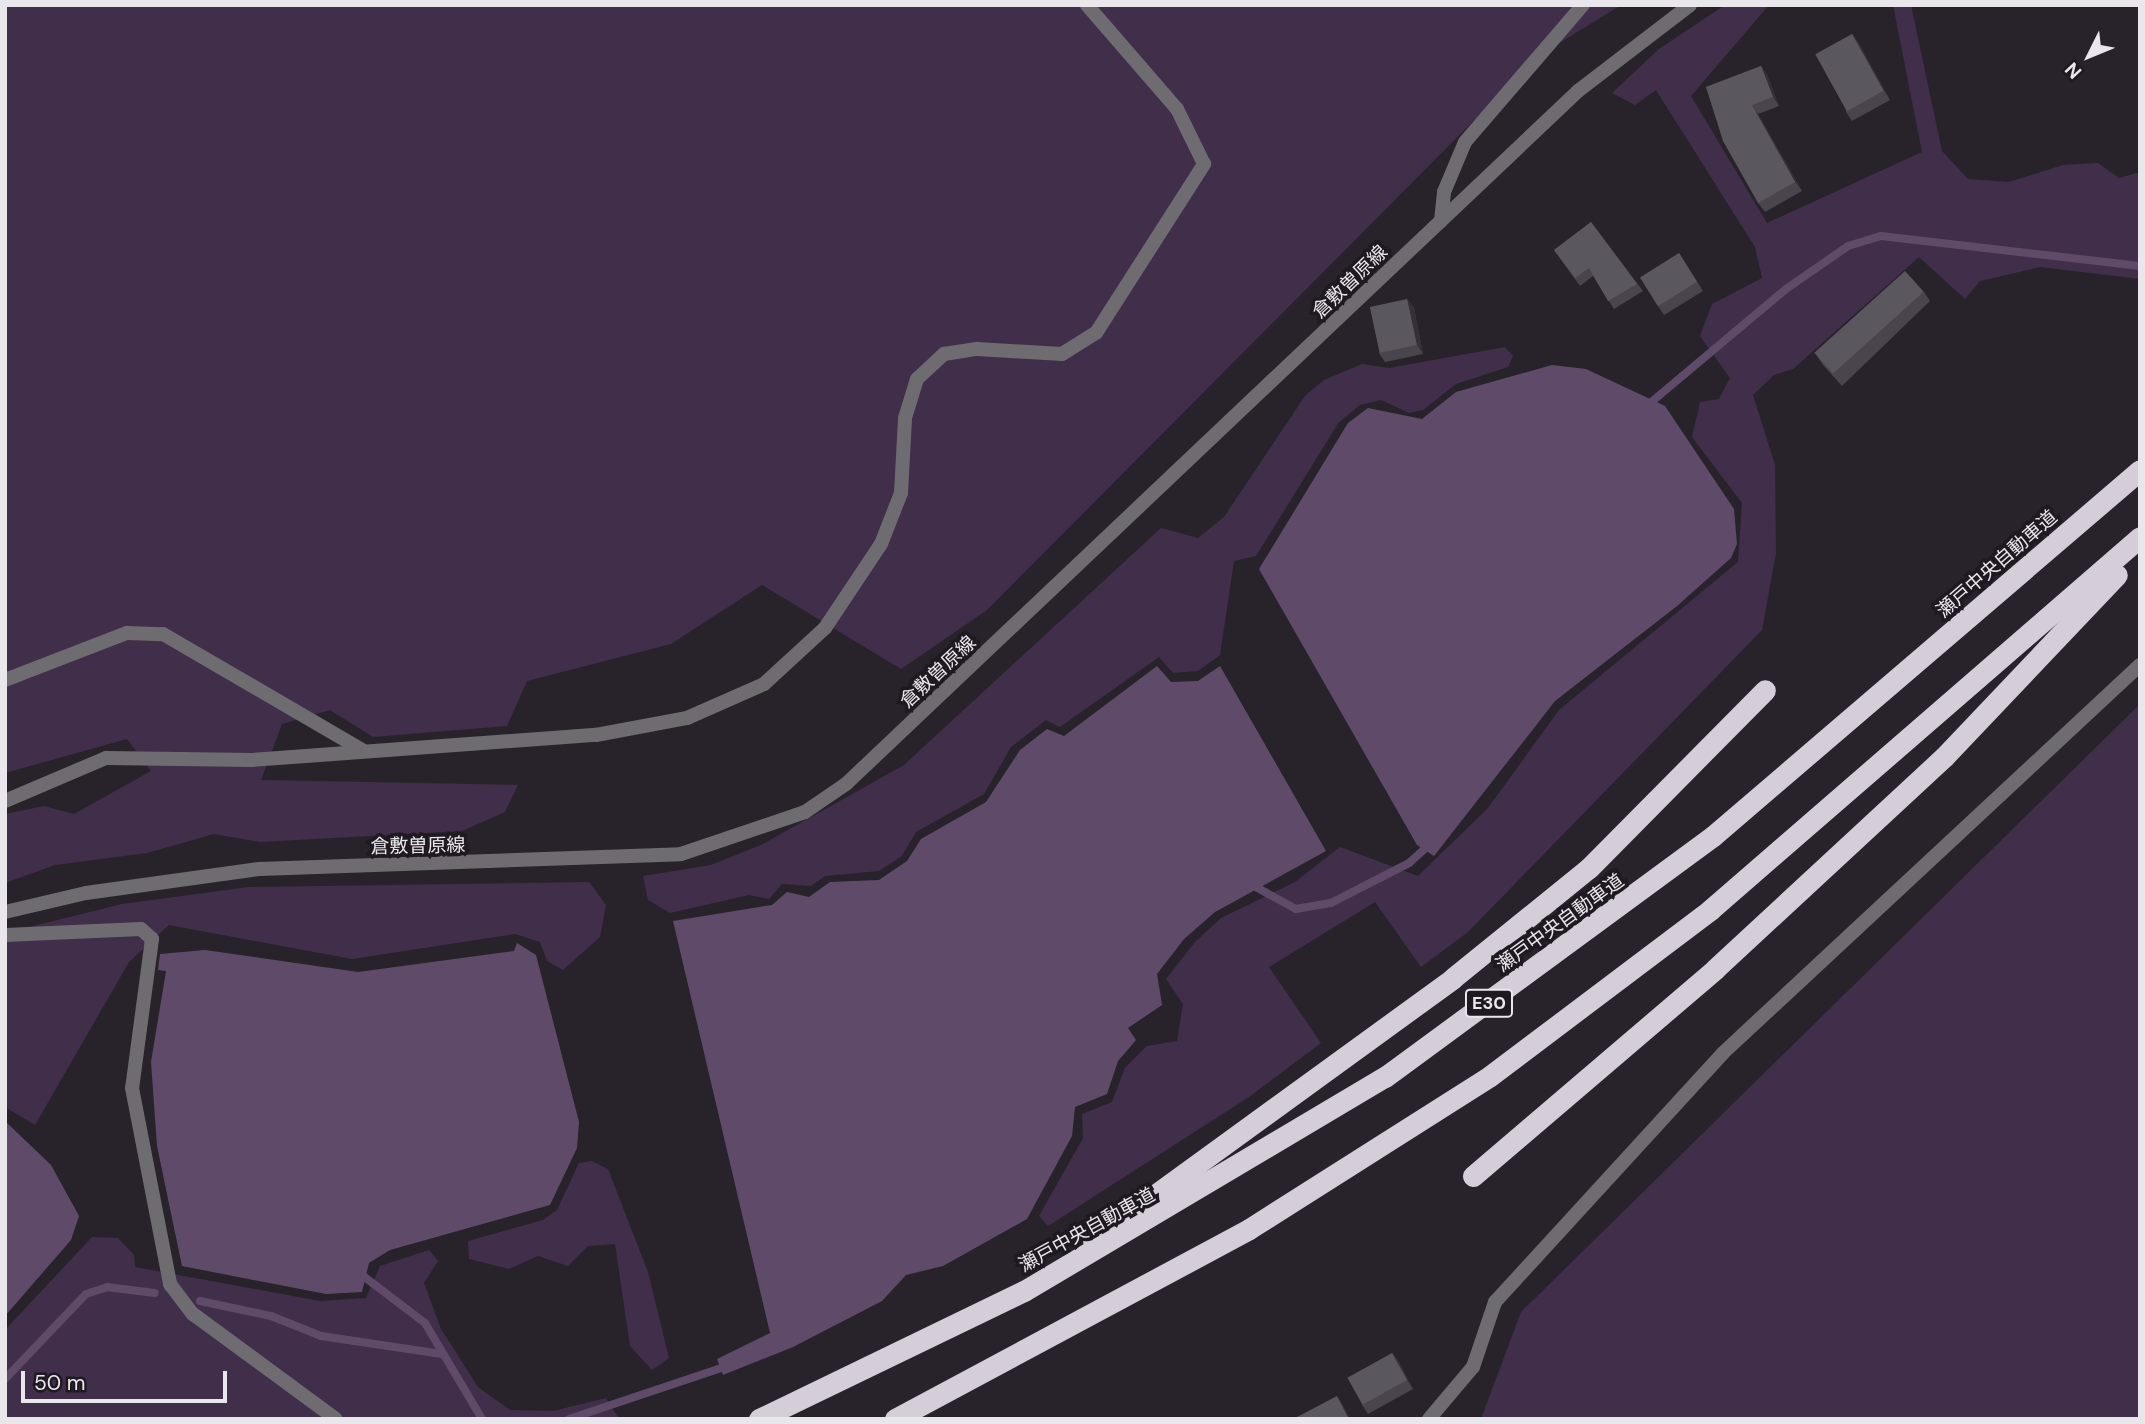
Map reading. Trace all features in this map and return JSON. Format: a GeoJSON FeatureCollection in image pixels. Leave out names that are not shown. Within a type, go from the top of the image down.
{"type":"FeatureCollection","features":[{"type":"Feature","properties":{"kind":"highway","name":"瀬戸中央自動車道"},"geometry":{"type":"LineString","coordinates":[[759,1419],[1024,1291],[1277,1146],[1574,943],[1844,728],[2140,470]]}},
{"type":"Feature","properties":{"kind":"highway"},"geometry":{"type":"LineString","coordinates":[[895,1419],[1250,1229],[1490,1076],[1710,910],[2140,537]]}},
{"type":"Feature","properties":{"kind":"highway"},"geometry":{"type":"LineString","coordinates":[[1473,1176],[1715,969],[1944,757],[2140,550]]}},
{"type":"Feature","properties":{"kind":"highway"},"geometry":{"type":"LineString","coordinates":[[1024,1291],[1453,978],[1589,868],[1765,691]]}},
{"type":"Feature","properties":{"kind":"street"},"geometry":{"type":"LineString","coordinates":[[5,801],[106,758],[252,760],[596,735],[687,718],[764,684],[825,628],[881,544],[901,493],[905,418],[918,379],[944,354],[977,349],[1062,354],[1096,332],[1204,164],[1177,108],[1087,5]]}},
{"type":"Feature","properties":{"kind":"street"},"geometry":{"type":"LineString","coordinates":[[1441,221],[1444,192],[1465,142],[1575,22],[1583,5]]}},
{"type":"Feature","properties":{"kind":"street","name":"倉敷曽原線"},"geometry":{"type":"LineString","coordinates":[[5,912],[86,893],[260,869],[681,854],[805,812],[846,785],[1578,91],[1690,5]]}},
{"type":"Feature","properties":{"kind":"street"},"geometry":{"type":"LineString","coordinates":[[5,680],[127,633],[163,634],[363,750]]}},
{"type":"Feature","properties":{"kind":"street"},"geometry":{"type":"LineString","coordinates":[[1429,1419],[1473,1367],[1494,1302],[1723,1053],[2140,665]]}},
{"type":"Feature","properties":{"kind":"street"},"geometry":{"type":"LineString","coordinates":[[5,935],[141,929],[152,939],[132,1088],[170,1284],[192,1314],[336,1419]]}},
{"type":"Feature","properties":{"kind":"shaded area"},"geometry":{"type":"Polygon","coordinates":[[[5,5],[1621,5],[1537,57],[987,610],[901,669],[762,585],[671,644],[527,681],[507,726],[373,737],[330,710],[282,724],[261,780],[518,785],[505,812],[462,831],[260,842],[214,834],[147,853],[55,865],[5,883],[5,814],[44,806],[74,814],[151,771],[127,739],[5,773],[5,5]]]}},
{"type":"Feature","properties":{"kind":"shaded area"},"geometry":{"type":"Polygon","coordinates":[[[1725,5],[1769,5],[1691,96],[1767,223],[1922,152],[1893,5],[1911,5],[1942,151],[1968,179],[2009,182],[2063,165],[2098,163],[2119,178],[2140,172],[2140,279],[2040,267],[1980,281],[1965,299],[1919,257],[1793,369],[1774,375],[1753,395],[1775,465],[1776,553],[1762,630],[1468,932],[1421,967],[1375,902],[1269,967],[1321,1043],[1249,1097],[1048,1226],[1039,1216],[1083,1138],[1082,1114],[1112,1102],[1125,1068],[1147,1046],[1177,1041],[1183,1004],[1166,979],[1195,942],[1221,918],[1295,882],[1340,847],[1418,876],[1488,808],[1559,710],[1738,562],[1742,503],[1692,437],[1700,402],[1719,399],[1730,378],[1700,336],[1712,304],[1762,278],[1755,247],[1656,90],[1635,105],[1612,93],[1659,49],[1725,5]]]}},
{"type":"Feature","properties":{"kind":"shaded area"},"geometry":{"type":"Polygon","coordinates":[[[1505,347],[1513,356],[1508,367],[1456,384],[1423,410],[1409,413],[1381,400],[1360,405],[1339,422],[1256,556],[1234,561],[1220,655],[1198,671],[1173,673],[1159,657],[1060,727],[1046,720],[1011,747],[984,794],[916,832],[902,856],[879,871],[825,876],[811,886],[782,884],[769,899],[749,895],[670,913],[648,900],[643,876],[711,865],[761,845],[904,765],[1161,528],[1198,538],[1224,517],[1305,396],[1324,380],[1362,364],[1389,368],[1505,347]]]}},
{"type":"Feature","properties":{"kind":"shaded area"},"geometry":{"type":"Polygon","coordinates":[[[1552,365],[1586,369],[1665,406],[1734,509],[1737,544],[1731,558],[1677,606],[1555,701],[1434,856],[1417,845],[1259,569],[1348,423],[1368,408],[1422,419],[1456,392],[1552,365]]]}},
{"type":"Feature","properties":{"kind":"shaded area"},"geometry":{"type":"Polygon","coordinates":[[[1157,666],[1171,682],[1198,681],[1220,666],[1326,851],[1215,912],[1184,939],[1157,974],[1162,1005],[1128,1028],[1136,1040],[1118,1061],[1107,1094],[1075,1107],[1072,1136],[1027,1219],[943,1266],[906,1275],[882,1301],[793,1347],[723,1375],[717,1359],[770,1333],[673,921],[772,905],[787,892],[809,897],[830,882],[879,880],[907,861],[921,839],[986,802],[1020,750],[1047,729],[1064,736],[1157,666]]]}},
{"type":"Feature","properties":{"kind":"shaded area"},"geometry":{"type":"Polygon","coordinates":[[[2140,704],[2140,1419],[1481,1419],[1521,1312],[2140,704]]]}},
{"type":"Feature","properties":{"kind":"shaded area"},"geometry":{"type":"Polygon","coordinates":[[[589,882],[606,905],[600,937],[563,970],[547,961],[540,942],[515,934],[352,959],[169,925],[129,962],[35,1125],[5,1107],[5,933],[122,904],[249,887],[589,882]]]}},
{"type":"Feature","properties":{"kind":"shaded area"},"geometry":{"type":"Polygon","coordinates":[[[517,943],[536,955],[579,1122],[577,1148],[550,1205],[390,1250],[369,1263],[362,1292],[326,1294],[182,1266],[157,1146],[151,1062],[166,971],[158,970],[160,954],[205,950],[358,972],[514,951],[517,943]]]}},
{"type":"Feature","properties":{"kind":"shaded area"},"geometry":{"type":"Polygon","coordinates":[[[5,1121],[51,1165],[79,1216],[71,1240],[5,1316],[5,1121]]]}},
{"type":"Feature","properties":{"kind":"shaded area"},"geometry":{"type":"Polygon","coordinates":[[[592,1161],[608,1169],[648,1272],[669,1358],[652,1370],[630,1346],[615,1244],[588,1246],[568,1266],[538,1256],[509,1269],[469,1259],[468,1241],[543,1220],[557,1210],[579,1163],[592,1161]]]}},
{"type":"Feature","properties":{"kind":"shaded area"},"geometry":{"type":"Polygon","coordinates":[[[92,1237],[118,1238],[134,1255],[135,1267],[320,1301],[366,1298],[380,1266],[429,1250],[438,1261],[424,1283],[441,1329],[478,1387],[510,1410],[553,1411],[606,1398],[619,1419],[5,1419],[5,1330],[92,1237]]]}},
{"type":"Feature","properties":{"kind":"building"},"geometry":{"type":"Polygon","coordinates":[[[1852,34],[1884,91],[1847,111],[1815,54],[1852,34]]]}},
{"type":"Feature","properties":{"kind":"building"},"geometry":{"type":"Polygon","coordinates":[[[1761,66],[1773,97],[1752,105],[1795,182],[1758,203],[1723,141],[1706,87],[1761,66]]]}},
{"type":"Feature","properties":{"kind":"building"},"geometry":{"type":"Polygon","coordinates":[[[1591,222],[1637,284],[1608,301],[1589,268],[1575,278],[1554,250],[1591,222]]]}},
{"type":"Feature","properties":{"kind":"building"},"geometry":{"type":"Polygon","coordinates":[[[1679,253],[1697,282],[1658,306],[1640,277],[1679,253]]]}},
{"type":"Feature","properties":{"kind":"building"},"geometry":{"type":"Polygon","coordinates":[[[1905,271],[1924,292],[1833,373],[1814,353],[1905,271]]]}},
{"type":"Feature","properties":{"kind":"building"},"geometry":{"type":"Polygon","coordinates":[[[1407,299],[1417,345],[1380,353],[1370,307],[1407,299]]]}},
{"type":"Feature","properties":{"kind":"building"},"geometry":{"type":"Polygon","coordinates":[[[1392,1353],[1407,1380],[1362,1405],[1347,1378],[1392,1353]]]}},
{"type":"Feature","properties":{"kind":"building"},"geometry":{"type":"Polygon","coordinates":[[[1337,1396],[1349,1419],[1298,1419],[1297,1417],[1337,1396]]]}},
{"type":"Feature","properties":{"kind":"waterway"},"geometry":{"type":"LineString","coordinates":[[1649,404],[1786,289],[1848,246],[1881,236],[2140,266]]}},
{"type":"Feature","properties":{"kind":"waterway"},"geometry":{"type":"LineString","coordinates":[[1252,885],[1296,909],[1331,903],[1409,863],[1429,845]]}},
{"type":"Feature","properties":{"kind":"waterway"},"geometry":{"type":"LineString","coordinates":[[358,1272],[425,1323],[482,1419]]}},
{"type":"Feature","properties":{"kind":"waterway"},"geometry":{"type":"LineString","coordinates":[[5,1379],[86,1294],[107,1287],[155,1293]]}},
{"type":"Feature","properties":{"kind":"waterway"},"geometry":{"type":"LineString","coordinates":[[200,1301],[271,1316],[321,1336],[442,1354]]}},
{"type":"Feature","properties":{"kind":"waterway"},"geometry":{"type":"LineString","coordinates":[[569,1419],[730,1365]]}}]}
